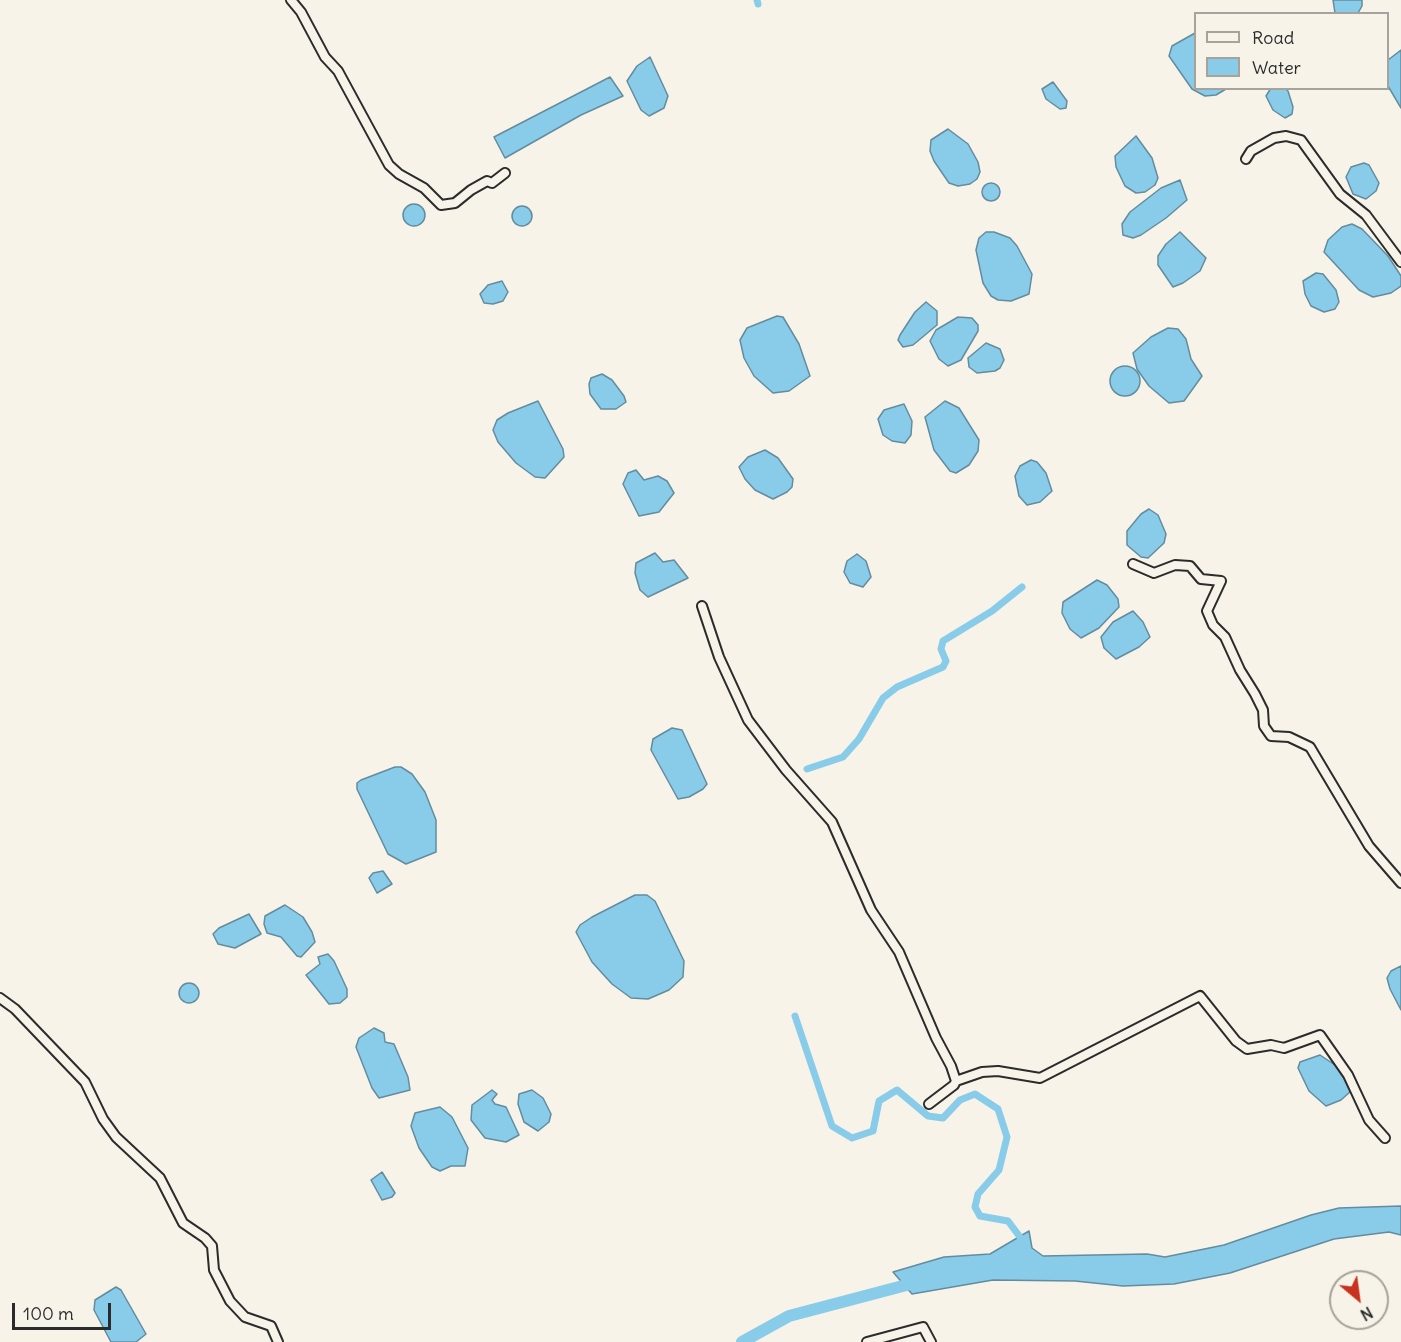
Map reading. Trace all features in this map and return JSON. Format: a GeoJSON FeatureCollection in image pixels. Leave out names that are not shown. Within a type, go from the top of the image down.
{"type":"FeatureCollection","features":[{"type":"Feature","properties":{"kind":"street"},"geometry":{"type":"LineString","coordinates":[[291,0],[301,12],[325,57],[338,71],[389,165],[399,174],[424,188],[441,205],[455,203],[471,190],[487,181],[492,183],[505,173]]}},
{"type":"Feature","properties":{"kind":"street"},"geometry":{"type":"LineString","coordinates":[[1246,159],[1251,151],[1274,138],[1286,136],[1301,140],[1340,194],[1366,215],[1401,262]]}},
{"type":"Feature","properties":{"kind":"street"},"geometry":{"type":"LineString","coordinates":[[1133,564],[1154,573],[1175,564],[1190,566],[1201,579],[1221,581],[1207,611],[1213,625],[1225,637],[1240,670],[1255,694],[1263,711],[1264,726],[1271,736],[1289,737],[1310,747],[1369,846],[1401,883]]}},
{"type":"Feature","properties":{"kind":"street"},"geometry":{"type":"LineString","coordinates":[[702,606],[719,657],[748,720],[786,770],[832,822],[871,910],[899,952],[956,1081]]}},
{"type":"Feature","properties":{"kind":"street"},"geometry":{"type":"LineString","coordinates":[[929,1104],[956,1081],[982,1072],[998,1071],[1040,1078],[1200,996],[1236,1041],[1247,1049],[1259,1049],[1271,1045],[1284,1048],[1320,1035],[1348,1075],[1369,1120],[1385,1138]]}},
{"type":"Feature","properties":{"kind":"street"},"geometry":{"type":"LineString","coordinates":[[0,998],[15,1009],[85,1082],[103,1119],[116,1137],[160,1178],[183,1223],[206,1238],[212,1246],[214,1270],[230,1301],[245,1317],[271,1326],[278,1342]]}},
{"type":"Feature","properties":{"kind":"street"},"geometry":{"type":"LineString","coordinates":[[867,1342],[923,1327],[931,1342]]}},
{"type":"Feature","properties":{"kind":"water"},"geometry":{"type":"Polygon","coordinates":[[[1333,0],[1362,0],[1359,12],[1335,12],[1333,0]]]}},
{"type":"Feature","properties":{"kind":"water"},"geometry":{"type":"Polygon","coordinates":[[[1194,34],[1194,90],[1224,90],[1216,95],[1205,96],[1192,89],[1169,56],[1172,46],[1194,34]]]}},
{"type":"Feature","properties":{"kind":"water"},"geometry":{"type":"Polygon","coordinates":[[[1401,50],[1401,108],[1389,88],[1389,59],[1401,50]]]}},
{"type":"Feature","properties":{"kind":"water"},"geometry":{"type":"Polygon","coordinates":[[[650,57],[668,96],[664,108],[649,116],[641,110],[627,81],[637,66],[650,57]]]}},
{"type":"Feature","properties":{"kind":"water"},"geometry":{"type":"Polygon","coordinates":[[[610,77],[623,96],[581,115],[505,158],[494,137],[610,77]]]}},
{"type":"Feature","properties":{"kind":"water"},"geometry":{"type":"Polygon","coordinates":[[[1053,82],[1067,101],[1066,108],[1060,109],[1046,99],[1042,89],[1053,82]]]}},
{"type":"Feature","properties":{"kind":"water"},"geometry":{"type":"Polygon","coordinates":[[[1270,90],[1287,90],[1293,107],[1292,114],[1285,118],[1273,110],[1266,96],[1270,90]]]}},
{"type":"Feature","properties":{"kind":"water"},"geometry":{"type":"Polygon","coordinates":[[[948,129],[968,144],[978,162],[980,172],[977,179],[970,184],[958,186],[949,183],[930,151],[931,140],[948,129]]]}},
{"type":"Feature","properties":{"kind":"water"},"geometry":{"type":"Polygon","coordinates":[[[1136,136],[1152,158],[1158,178],[1155,185],[1145,192],[1136,193],[1125,186],[1116,167],[1115,156],[1136,136]]]}},
{"type":"Feature","properties":{"kind":"water"},"geometry":{"type":"Polygon","coordinates":[[[1364,163],[1369,165],[1379,183],[1376,191],[1366,199],[1353,194],[1346,177],[1351,167],[1364,163]]]}},
{"type":"Feature","properties":{"kind":"water"},"geometry":{"type":"Polygon","coordinates":[[[1180,180],[1187,200],[1141,235],[1133,238],[1123,235],[1122,224],[1130,212],[1161,188],[1180,180]]]}},
{"type":"Feature","properties":{"kind":"water"},"geometry":{"type":"Polygon","coordinates":[[[991,183],[997,186],[1000,192],[997,198],[991,201],[985,198],[982,192],[985,186],[991,183]]]}},
{"type":"Feature","properties":{"kind":"water"},"geometry":{"type":"Polygon","coordinates":[[[414,204],[422,207],[425,215],[422,223],[414,226],[406,223],[403,215],[406,207],[414,204]]]}},
{"type":"Feature","properties":{"kind":"water"},"geometry":{"type":"Polygon","coordinates":[[[522,206],[529,209],[532,216],[529,223],[522,226],[515,223],[512,216],[515,209],[522,206]]]}},
{"type":"Feature","properties":{"kind":"water"},"geometry":{"type":"Polygon","coordinates":[[[1352,224],[1362,229],[1388,256],[1401,276],[1401,286],[1391,293],[1373,297],[1359,290],[1324,252],[1328,240],[1342,227],[1352,224]]]}},
{"type":"Feature","properties":{"kind":"water"},"geometry":{"type":"Polygon","coordinates":[[[986,232],[994,232],[1010,238],[1017,246],[1032,274],[1029,294],[1011,301],[998,300],[991,296],[983,283],[976,250],[979,238],[986,232]]]}},
{"type":"Feature","properties":{"kind":"water"},"geometry":{"type":"Polygon","coordinates":[[[1180,232],[1206,258],[1200,271],[1173,287],[1158,265],[1158,256],[1166,244],[1180,232]]]}},
{"type":"Feature","properties":{"kind":"water"},"geometry":{"type":"Polygon","coordinates":[[[1316,273],[1323,274],[1336,290],[1339,302],[1335,309],[1324,312],[1311,306],[1305,294],[1303,281],[1316,273]]]}},
{"type":"Feature","properties":{"kind":"water"},"geometry":{"type":"Polygon","coordinates":[[[502,281],[508,292],[503,301],[493,304],[484,303],[480,294],[488,285],[502,281]]]}},
{"type":"Feature","properties":{"kind":"water"},"geometry":{"type":"Polygon","coordinates":[[[926,302],[937,311],[937,325],[913,345],[903,347],[898,340],[900,335],[915,312],[926,302]]]}},
{"type":"Feature","properties":{"kind":"water"},"geometry":{"type":"Polygon","coordinates":[[[777,316],[783,317],[799,344],[810,376],[789,391],[773,393],[754,376],[744,358],[740,340],[747,328],[777,316]]]}},
{"type":"Feature","properties":{"kind":"water"},"geometry":{"type":"Polygon","coordinates":[[[958,317],[972,318],[978,325],[978,331],[961,360],[948,366],[939,359],[930,341],[936,330],[958,317]]]}},
{"type":"Feature","properties":{"kind":"water"},"geometry":{"type":"Polygon","coordinates":[[[1168,328],[1178,329],[1186,339],[1191,359],[1202,376],[1184,401],[1169,403],[1149,386],[1137,369],[1133,353],[1151,337],[1168,328]]]}},
{"type":"Feature","properties":{"kind":"water"},"geometry":{"type":"Polygon","coordinates":[[[986,343],[1000,349],[1004,360],[1000,368],[995,371],[977,373],[969,367],[968,358],[986,343]]]}},
{"type":"Feature","properties":{"kind":"water"},"geometry":{"type":"Polygon","coordinates":[[[1125,366],[1131,367],[1139,375],[1139,387],[1131,395],[1125,396],[1119,395],[1111,387],[1110,381],[1111,375],[1119,367],[1125,366]]]}},
{"type":"Feature","properties":{"kind":"water"},"geometry":{"type":"Polygon","coordinates":[[[602,374],[612,380],[624,396],[626,402],[616,409],[601,409],[590,394],[591,378],[602,374]]]}},
{"type":"Feature","properties":{"kind":"water"},"geometry":{"type":"Polygon","coordinates":[[[538,401],[563,449],[564,457],[545,478],[535,477],[516,463],[498,442],[493,430],[497,420],[538,401]]]}},
{"type":"Feature","properties":{"kind":"water"},"geometry":{"type":"Polygon","coordinates":[[[945,401],[959,408],[979,440],[978,451],[969,465],[956,473],[950,471],[934,450],[925,417],[945,401]]]}},
{"type":"Feature","properties":{"kind":"water"},"geometry":{"type":"Polygon","coordinates":[[[904,404],[912,421],[911,435],[905,443],[892,441],[883,435],[878,419],[884,410],[904,404]]]}},
{"type":"Feature","properties":{"kind":"water"},"geometry":{"type":"Polygon","coordinates":[[[765,450],[778,458],[793,479],[792,487],[787,492],[773,499],[755,490],[745,479],[739,467],[748,457],[765,450]]]}},
{"type":"Feature","properties":{"kind":"water"},"geometry":{"type":"Polygon","coordinates":[[[1031,460],[1037,462],[1046,473],[1052,491],[1040,502],[1027,505],[1019,496],[1015,476],[1020,466],[1031,460]]]}},
{"type":"Feature","properties":{"kind":"water"},"geometry":{"type":"Polygon","coordinates":[[[636,470],[644,480],[658,476],[667,481],[674,493],[659,512],[639,516],[623,484],[628,473],[636,470]]]}},
{"type":"Feature","properties":{"kind":"water"},"geometry":{"type":"Polygon","coordinates":[[[1149,509],[1158,515],[1166,534],[1164,543],[1148,558],[1141,557],[1127,545],[1127,531],[1141,514],[1149,509]]]}},
{"type":"Feature","properties":{"kind":"water"},"geometry":{"type":"Polygon","coordinates":[[[655,553],[663,562],[674,560],[688,578],[648,597],[640,590],[635,573],[636,563],[655,553]]]}},
{"type":"Feature","properties":{"kind":"water"},"geometry":{"type":"Polygon","coordinates":[[[857,554],[866,561],[871,577],[863,587],[850,583],[844,572],[847,561],[857,554]]]}},
{"type":"Feature","properties":{"kind":"water"},"geometry":{"type":"Polygon","coordinates":[[[1097,580],[1107,585],[1118,599],[1119,607],[1099,628],[1081,638],[1070,629],[1062,613],[1063,602],[1097,580]]]}},
{"type":"Feature","properties":{"kind":"water"},"geometry":{"type":"Polygon","coordinates":[[[1133,611],[1143,622],[1150,637],[1139,647],[1116,659],[1104,648],[1101,637],[1113,622],[1133,611]]]}},
{"type":"Feature","properties":{"kind":"water"},"geometry":{"type":"Polygon","coordinates":[[[672,728],[682,730],[707,784],[689,797],[678,799],[651,750],[653,739],[672,728]]]}},
{"type":"Feature","properties":{"kind":"water"},"geometry":{"type":"Polygon","coordinates":[[[395,767],[401,767],[412,774],[425,792],[436,820],[436,852],[406,864],[388,854],[357,789],[357,783],[361,780],[395,767]]]}},
{"type":"Feature","properties":{"kind":"water"},"geometry":{"type":"Polygon","coordinates":[[[383,871],[392,884],[377,893],[369,878],[373,873],[383,871]]]}},
{"type":"Feature","properties":{"kind":"water"},"geometry":{"type":"Polygon","coordinates":[[[635,895],[647,895],[655,901],[684,961],[683,977],[669,990],[648,999],[631,998],[612,984],[592,962],[576,932],[580,925],[592,917],[635,895]]]}},
{"type":"Feature","properties":{"kind":"water"},"geometry":{"type":"Polygon","coordinates":[[[285,905],[303,917],[312,932],[315,942],[301,957],[297,956],[281,937],[267,933],[264,924],[265,916],[285,905]]]}},
{"type":"Feature","properties":{"kind":"water"},"geometry":{"type":"Polygon","coordinates":[[[249,914],[261,934],[235,948],[218,944],[213,934],[219,928],[249,914]]]}},
{"type":"Feature","properties":{"kind":"water"},"geometry":{"type":"Polygon","coordinates":[[[328,954],[334,961],[347,989],[347,997],[340,1003],[329,1004],[306,975],[320,964],[318,957],[328,954]]]}},
{"type":"Feature","properties":{"kind":"water"},"geometry":{"type":"Polygon","coordinates":[[[1401,966],[1401,1010],[1387,978],[1391,971],[1401,966]]]}},
{"type":"Feature","properties":{"kind":"water"},"geometry":{"type":"Polygon","coordinates":[[[189,983],[196,986],[199,993],[196,1000],[189,1003],[182,1000],[179,993],[182,986],[189,983]]]}},
{"type":"Feature","properties":{"kind":"water"},"geometry":{"type":"Polygon","coordinates":[[[374,1028],[384,1033],[385,1042],[394,1044],[408,1077],[410,1090],[379,1098],[372,1088],[356,1047],[359,1038],[374,1028]]]}},
{"type":"Feature","properties":{"kind":"water"},"geometry":{"type":"Polygon","coordinates":[[[1320,1055],[1338,1067],[1351,1091],[1341,1100],[1326,1106],[1309,1091],[1298,1068],[1300,1062],[1320,1055]]]}},
{"type":"Feature","properties":{"kind":"water"},"geometry":{"type":"Polygon","coordinates":[[[492,1090],[497,1094],[492,1100],[495,1104],[506,1107],[519,1135],[506,1142],[485,1138],[471,1120],[472,1105],[492,1090]]]}},
{"type":"Feature","properties":{"kind":"water"},"geometry":{"type":"Polygon","coordinates":[[[532,1090],[543,1098],[551,1114],[549,1122],[538,1131],[524,1122],[518,1104],[519,1094],[532,1090]]]}},
{"type":"Feature","properties":{"kind":"water"},"geometry":{"type":"Polygon","coordinates":[[[440,1107],[452,1117],[468,1148],[465,1166],[451,1166],[440,1171],[432,1167],[419,1148],[411,1126],[415,1113],[440,1107]]]}},
{"type":"Feature","properties":{"kind":"water"},"geometry":{"type":"Polygon","coordinates":[[[382,1172],[395,1193],[392,1197],[382,1200],[371,1180],[382,1172]]]}},
{"type":"Feature","properties":{"kind":"water"},"geometry":{"type":"Polygon","coordinates":[[[1401,1206],[1401,1235],[1389,1232],[1334,1239],[1230,1273],[1174,1284],[1123,1286],[1075,1281],[993,1280],[912,1294],[893,1272],[944,1257],[990,1254],[1029,1231],[1032,1248],[1043,1256],[1147,1254],[1165,1257],[1224,1245],[1311,1215],[1339,1208],[1401,1206]]]}},
{"type":"Feature","properties":{"kind":"water"},"geometry":{"type":"Polygon","coordinates":[[[116,1287],[121,1290],[146,1334],[136,1342],[111,1342],[94,1310],[95,1300],[116,1287]]]}},
{"type":"Feature","properties":{"kind":"waterway"},"geometry":{"type":"LineString","coordinates":[[757,0],[758,4]]}},
{"type":"Feature","properties":{"kind":"waterway"},"geometry":{"type":"LineString","coordinates":[[807,769],[843,757],[859,739],[883,698],[897,687],[943,667],[946,661],[941,649],[943,641],[992,611],[1022,587]]}},
{"type":"Feature","properties":{"kind":"waterway"},"geometry":{"type":"LineString","coordinates":[[795,1016],[832,1126],[852,1138],[873,1131],[879,1101],[897,1090],[928,1116],[943,1118],[960,1100],[975,1094],[998,1109],[1007,1137],[999,1170],[978,1194],[975,1207],[980,1216],[1008,1221],[1023,1241]]}},
{"type":"Feature","properties":{"kind":"waterway"},"geometry":{"type":"LineString","coordinates":[[742,1342],[789,1316],[918,1282]]}}]}
